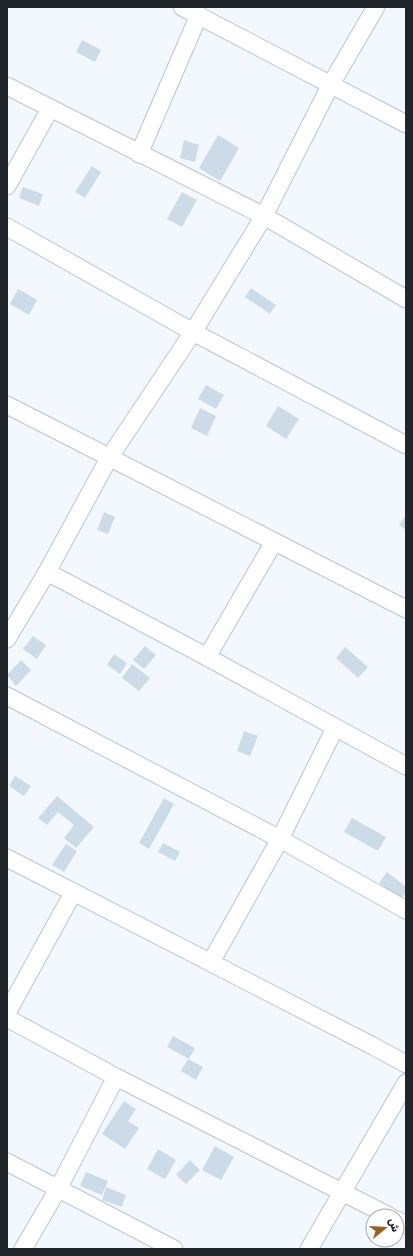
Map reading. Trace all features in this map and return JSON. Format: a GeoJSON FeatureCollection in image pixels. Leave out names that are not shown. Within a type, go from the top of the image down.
{"type":"FeatureCollection","features":[{"type":"Feature","properties":{"kind":"street"},"geometry":{"type":"LineString","coordinates":[[182,7],[406,124]]}},
{"type":"Feature","properties":{"kind":"street"},"geometry":{"type":"LineString","coordinates":[[7,639],[48,572],[109,458],[193,332],[264,216],[331,84],[376,7]]}},
{"type":"Feature","properties":{"kind":"street"},"geometry":{"type":"LineString","coordinates":[[139,154],[199,15]]}},
{"type":"Feature","properties":{"kind":"street"},"geometry":{"type":"LineString","coordinates":[[7,86],[50,110],[264,216],[406,299]]}},
{"type":"Feature","properties":{"kind":"street"},"geometry":{"type":"LineString","coordinates":[[7,186],[50,110]]}},
{"type":"Feature","properties":{"kind":"street"},"geometry":{"type":"LineString","coordinates":[[7,227],[193,332],[406,445]]}},
{"type":"Feature","properties":{"kind":"street"},"geometry":{"type":"LineString","coordinates":[[7,405],[406,609]]}},
{"type":"Feature","properties":{"kind":"street"},"geometry":{"type":"LineString","coordinates":[[207,657],[274,542]]}},
{"type":"Feature","properties":{"kind":"street"},"geometry":{"type":"LineString","coordinates":[[48,572],[406,766]]}},
{"type":"Feature","properties":{"kind":"street"},"geometry":{"type":"LineString","coordinates":[[7,696],[280,839],[406,910]]}},
{"type":"Feature","properties":{"kind":"street"},"geometry":{"type":"LineString","coordinates":[[211,962],[280,839],[335,728]]}},
{"type":"Feature","properties":{"kind":"street"},"geometry":{"type":"LineString","coordinates":[[7,858],[406,1064]]}},
{"type":"Feature","properties":{"kind":"street"},"geometry":{"type":"LineString","coordinates":[[7,1014],[73,893]]}},
{"type":"Feature","properties":{"kind":"street"},"geometry":{"type":"LineString","coordinates":[[7,1018],[116,1077],[374,1208]]}},
{"type":"Feature","properties":{"kind":"street"},"geometry":{"type":"LineString","coordinates":[[23,1249],[58,1189],[116,1077]]}},
{"type":"Feature","properties":{"kind":"street"},"geometry":{"type":"LineString","coordinates":[[309,1249],[406,1083]]}},
{"type":"Feature","properties":{"kind":"street"},"geometry":{"type":"LineString","coordinates":[[7,1162],[174,1249]]}},
{"type":"Feature","properties":{"kind":"building"},"geometry":{"type":"Polygon","coordinates":[[[82,40],[101,50],[95,62],[76,52],[82,40]]]}},
{"type":"Feature","properties":{"kind":"building"},"geometry":{"type":"Polygon","coordinates":[[[218,135],[239,148],[220,181],[199,168],[218,135]]]}},
{"type":"Feature","properties":{"kind":"building"},"geometry":{"type":"Polygon","coordinates":[[[184,140],[199,145],[195,162],[180,158],[184,140]]]}},
{"type":"Feature","properties":{"kind":"building"},"geometry":{"type":"Polygon","coordinates":[[[92,166],[101,172],[85,198],[75,192],[92,166]]]}},
{"type":"Feature","properties":{"kind":"building"},"geometry":{"type":"Polygon","coordinates":[[[23,187],[43,194],[39,206],[19,198],[23,187]]]}},
{"type":"Feature","properties":{"kind":"building"},"geometry":{"type":"Polygon","coordinates":[[[182,192],[197,200],[182,227],[167,219],[182,192]]]}},
{"type":"Feature","properties":{"kind":"building"},"geometry":{"type":"Polygon","coordinates":[[[251,288],[276,305],[270,314],[245,297],[251,288]]]}},
{"type":"Feature","properties":{"kind":"building"},"geometry":{"type":"Polygon","coordinates":[[[18,289],[37,300],[29,315],[10,304],[18,289]]]}},
{"type":"Feature","properties":{"kind":"building"},"geometry":{"type":"Polygon","coordinates":[[[206,385],[224,395],[216,409],[198,399],[206,385]]]}},
{"type":"Feature","properties":{"kind":"building"},"geometry":{"type":"Polygon","coordinates":[[[278,406],[299,419],[286,439],[266,426],[278,406]]]}},
{"type":"Feature","properties":{"kind":"building"},"geometry":{"type":"Polygon","coordinates":[[[200,408],[216,416],[207,436],[191,428],[200,408]]]}},
{"type":"Feature","properties":{"kind":"building"},"geometry":{"type":"Polygon","coordinates":[[[104,512],[115,517],[108,534],[97,530],[104,512]]]}},
{"type":"Feature","properties":{"kind":"building"},"geometry":{"type":"Polygon","coordinates":[[[406,515],[406,530],[399,525],[406,515]]]}},
{"type":"Feature","properties":{"kind":"building"},"geometry":{"type":"Polygon","coordinates":[[[33,636],[46,645],[37,659],[23,649],[33,636]]]}},
{"type":"Feature","properties":{"kind":"building"},"geometry":{"type":"Polygon","coordinates":[[[145,646],[156,655],[144,669],[133,660],[145,646]]]}},
{"type":"Feature","properties":{"kind":"building"},"geometry":{"type":"Polygon","coordinates":[[[345,647],[368,667],[358,678],[336,658],[345,647]]]}},
{"type":"Feature","properties":{"kind":"building"},"geometry":{"type":"Polygon","coordinates":[[[114,654],[127,663],[120,674],[107,665],[114,654]]]}},
{"type":"Feature","properties":{"kind":"building"},"geometry":{"type":"Polygon","coordinates":[[[21,660],[31,670],[16,686],[7,675],[21,660]]]}},
{"type":"Feature","properties":{"kind":"building"},"geometry":{"type":"Polygon","coordinates":[[[132,664],[150,678],[139,691],[122,678],[132,664]]]}},
{"type":"Feature","properties":{"kind":"building"},"geometry":{"type":"Polygon","coordinates":[[[244,731],[258,736],[250,756],[237,751],[244,731]]]}},
{"type":"Feature","properties":{"kind":"building"},"geometry":{"type":"Polygon","coordinates":[[[15,776],[31,786],[24,796],[9,786],[15,776]]]}},
{"type":"Feature","properties":{"kind":"building"},"geometry":{"type":"Polygon","coordinates":[[[57,796],[94,827],[76,848],[64,838],[74,825],[58,812],[47,825],[38,818],[57,796]]]}},
{"type":"Feature","properties":{"kind":"building"},"geometry":{"type":"Polygon","coordinates":[[[164,798],[174,804],[149,849],[139,843],[164,798]]]}},
{"type":"Feature","properties":{"kind":"building"},"geometry":{"type":"Polygon","coordinates":[[[352,818],[386,837],[378,851],[344,832],[352,818]]]}},
{"type":"Feature","properties":{"kind":"building"},"geometry":{"type":"Polygon","coordinates":[[[163,843],[180,852],[175,861],[158,852],[163,843]]]}},
{"type":"Feature","properties":{"kind":"building"},"geometry":{"type":"Polygon","coordinates":[[[66,844],[77,851],[64,872],[52,865],[66,844]]]}},
{"type":"Feature","properties":{"kind":"building"},"geometry":{"type":"Polygon","coordinates":[[[387,872],[406,887],[406,892],[401,899],[379,883],[387,872]]]}},
{"type":"Feature","properties":{"kind":"building"},"geometry":{"type":"Polygon","coordinates":[[[173,1036],[195,1048],[189,1059],[167,1047],[173,1036]]]}},
{"type":"Feature","properties":{"kind":"building"},"geometry":{"type":"Polygon","coordinates":[[[188,1059],[203,1067],[196,1080],[181,1071],[188,1059]]]}},
{"type":"Feature","properties":{"kind":"building"},"geometry":{"type":"Polygon","coordinates":[[[124,1101],[136,1109],[128,1121],[139,1128],[125,1149],[102,1134],[124,1101]]]}},
{"type":"Feature","properties":{"kind":"building"},"geometry":{"type":"Polygon","coordinates":[[[215,1146],[234,1157],[221,1180],[202,1170],[215,1146]]]}},
{"type":"Feature","properties":{"kind":"building"},"geometry":{"type":"Polygon","coordinates":[[[158,1149],[176,1160],[165,1179],[147,1169],[158,1149]]]}},
{"type":"Feature","properties":{"kind":"building"},"geometry":{"type":"Polygon","coordinates":[[[190,1160],[200,1170],[186,1184],[176,1175],[190,1160]]]}},
{"type":"Feature","properties":{"kind":"building"},"geometry":{"type":"Polygon","coordinates":[[[86,1172],[108,1181],[102,1195],[80,1186],[86,1172]]]}},
{"type":"Feature","properties":{"kind":"building"},"geometry":{"type":"Polygon","coordinates":[[[106,1187],[126,1195],[122,1207],[102,1200],[106,1187]]]}}]}
